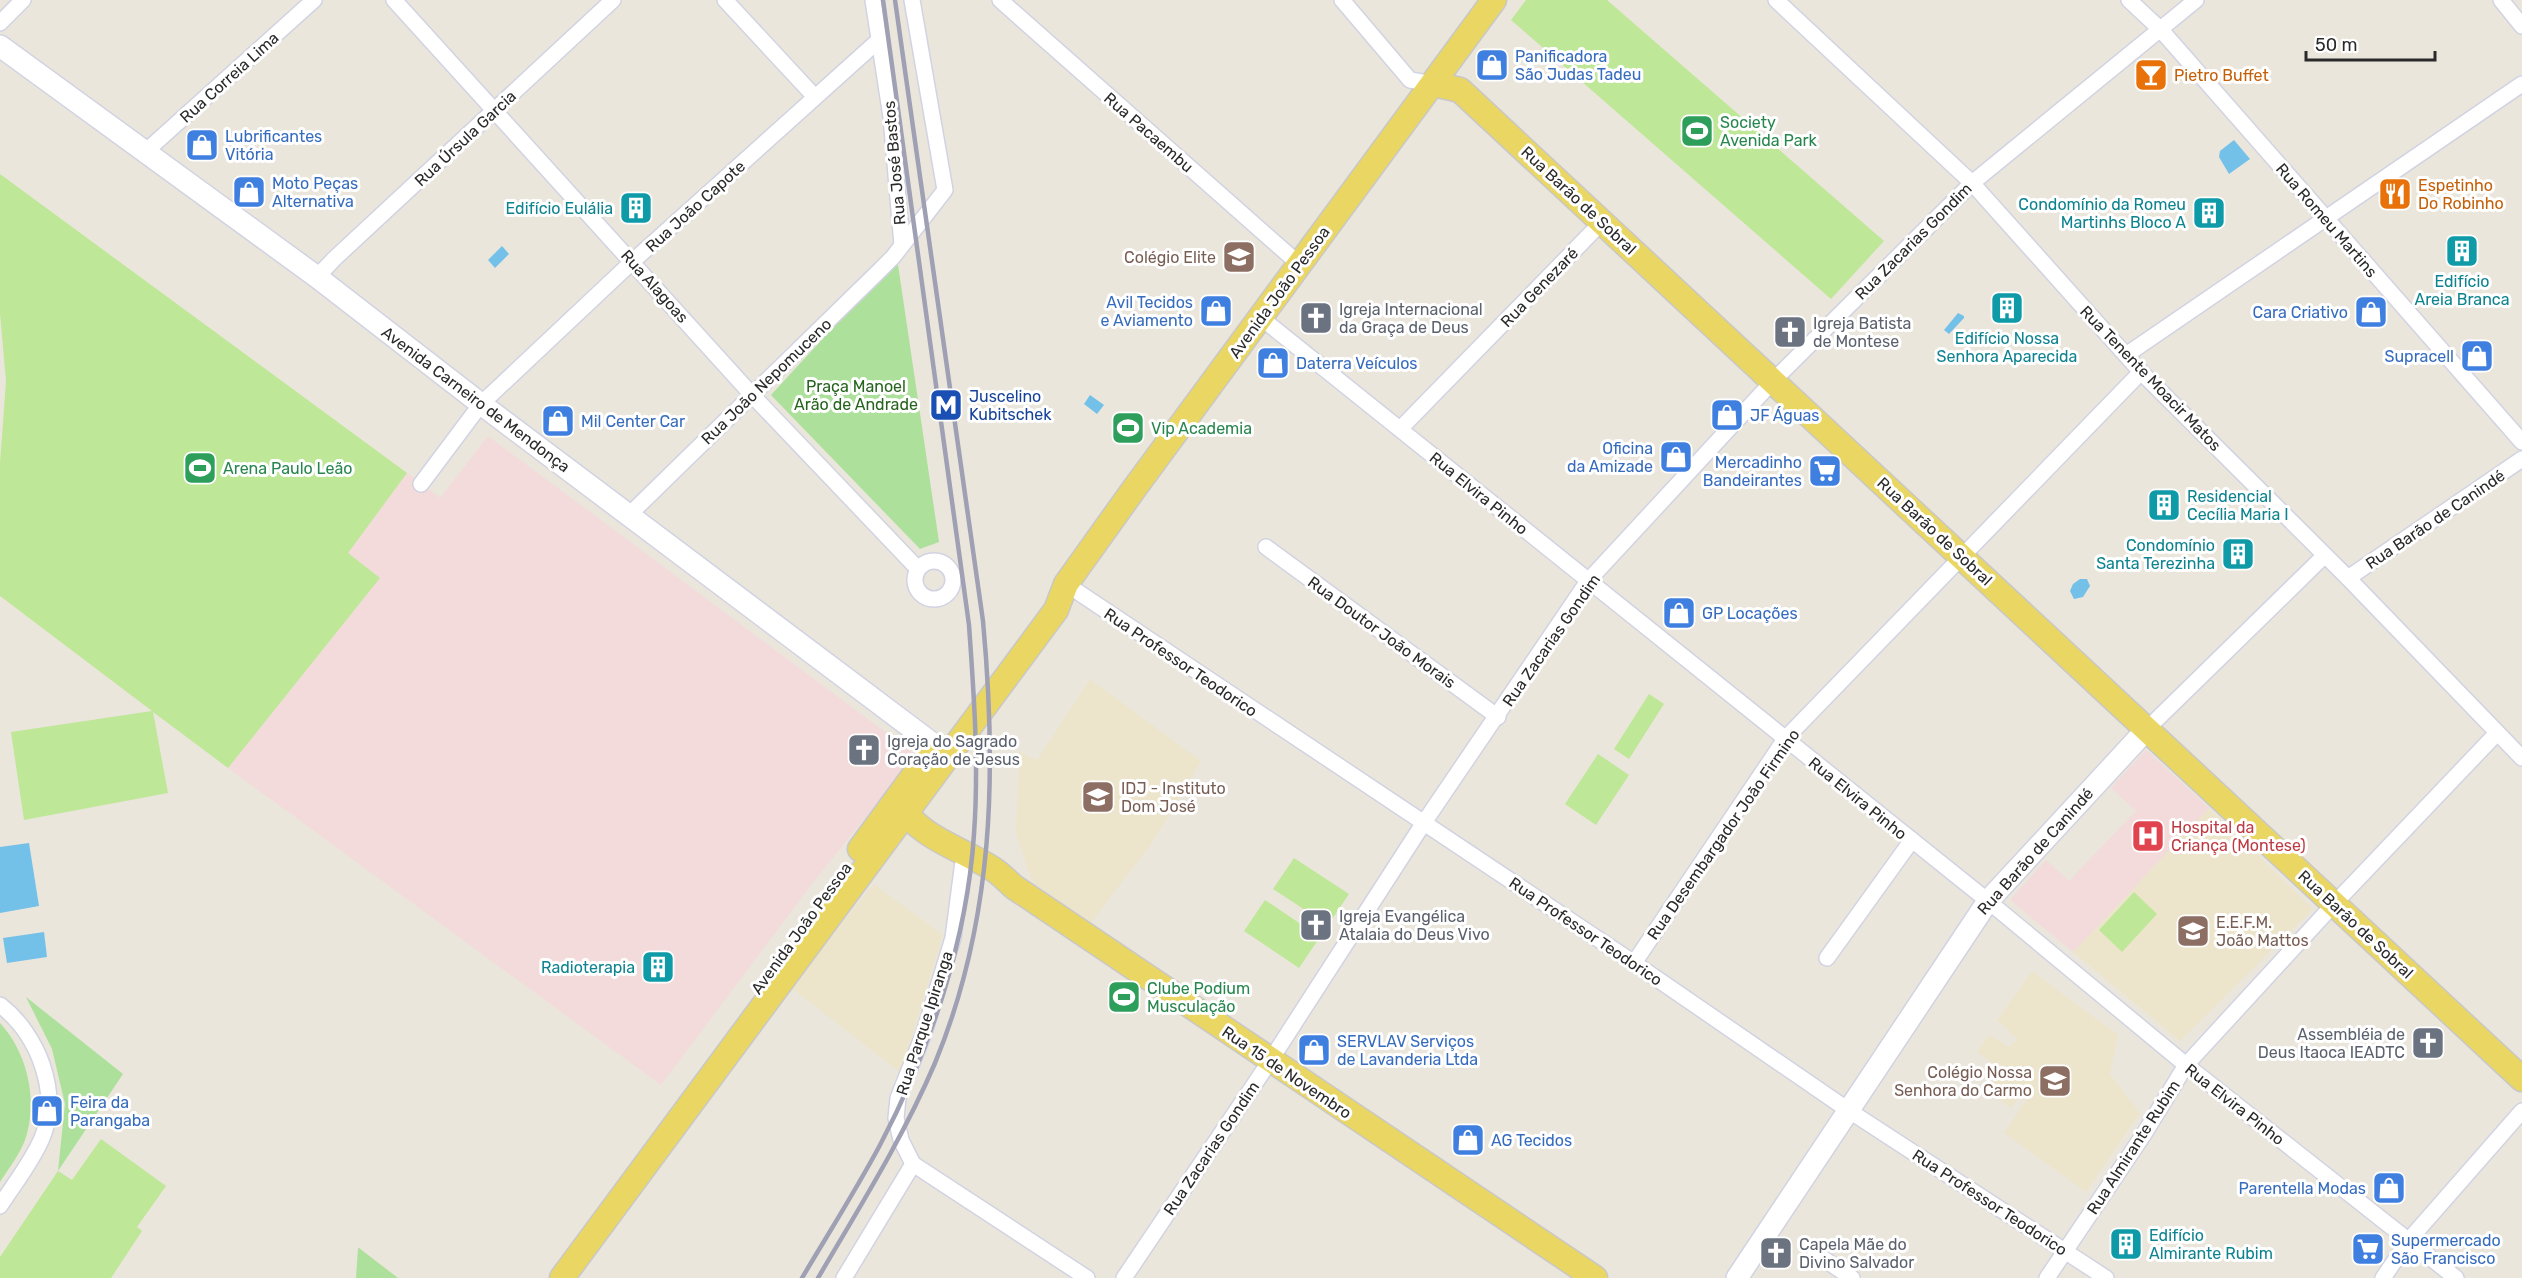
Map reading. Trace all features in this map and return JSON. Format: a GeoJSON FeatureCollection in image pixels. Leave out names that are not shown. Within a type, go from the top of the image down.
{"type":"FeatureCollection","features":[{"type":"Feature","properties":{"kind":"main road","name":"Avenida João Pessoa"},"geometry":{"type":"LineString","coordinates":[[562,1278],[942,751],[1056,610],[1066,584],[1494,0]]}},
{"type":"Feature","properties":{"kind":"main road","name":"Avenida Carneiro de Mendonça"},"geometry":{"type":"LineString","coordinates":[[0,46],[317,277],[481,404],[942,751]]}},
{"type":"Feature","properties":{"kind":"main road","name":"Rua Barão de Sobral"},"geometry":{"type":"LineString","coordinates":[[1434,84],[1460,90],[2522,1079]]}},
{"type":"Feature","properties":{"kind":"main road","name":"Rua Barão de Canindé"},"geometry":{"type":"LineString","coordinates":[[1737,1278],[1988,901],[2147,729]]}},
{"type":"Feature","properties":{"kind":"main road","name":"Avenida João Pessoa"},"geometry":{"type":"LineString","coordinates":[[543,1278],[901,808]]}},
{"type":"Feature","properties":{"kind":"main road","name":"Rua 15 de Novembro"},"geometry":{"type":"LineString","coordinates":[[901,808],[937,840],[993,869],[1014,887],[1270,1061],[1595,1278]]}},
{"type":"Feature","properties":{"kind":"street"},"geometry":{"type":"LineString","coordinates":[[0,23],[23,0]]}},
{"type":"Feature","properties":{"kind":"street","name":"Rua Correia Lima"},"geometry":{"type":"LineString","coordinates":[[144,153],[314,0]]}},
{"type":"Feature","properties":{"kind":"street","name":"Rua Alagoas"},"geometry":{"type":"LineString","coordinates":[[394,0],[753,396],[918,569]]}},
{"type":"Feature","properties":{"kind":"street","name":"Rua Úrsula Garcia"},"geometry":{"type":"LineString","coordinates":[[317,277],[613,0]]}},
{"type":"Feature","properties":{"kind":"street"},"geometry":{"type":"LineString","coordinates":[[725,0],[815,97]]}},
{"type":"Feature","properties":{"kind":"street","name":"Rua José Bastos"},"geometry":{"type":"LineString","coordinates":[[873,0],[891,117],[902,245]]}},
{"type":"Feature","properties":{"kind":"street","name":"Rua José Bastos"},"geometry":{"type":"LineString","coordinates":[[902,245],[945,190],[912,0]]}},
{"type":"Feature","properties":{"kind":"street","name":"Rua Pacaembu"},"geometry":{"type":"LineString","coordinates":[[1000,0],[1299,264]]}},
{"type":"Feature","properties":{"kind":"street","name":"Rua Barão de Sobral"},"geometry":{"type":"LineString","coordinates":[[1342,0],[1410,80],[1434,84]]}},
{"type":"Feature","properties":{"kind":"street","name":"Rua Tenente Moacir Matos"},"geometry":{"type":"LineString","coordinates":[[1776,0],[1972,183],[2141,372],[2348,578],[2522,758]]}},
{"type":"Feature","properties":{"kind":"street","name":"Rua Romeu Martins"},"geometry":{"type":"LineString","coordinates":[[2129,0],[2161,30],[2522,442]]}},
{"type":"Feature","properties":{"kind":"street","name":"Rua Zacarias Gondim"},"geometry":{"type":"LineString","coordinates":[[1124,1278],[1270,1061],[1423,824],[1498,717],[1588,581],[1774,380],[1972,183],[2196,0]]}},
{"type":"Feature","properties":{"kind":"street"},"geometry":{"type":"LineString","coordinates":[[2501,0],[2522,26]]}},
{"type":"Feature","properties":{"kind":"street","name":"Rua João Capote"},"geometry":{"type":"LineString","coordinates":[[421,484],[481,404],[633,261],[879,40]]}},
{"type":"Feature","properties":{"kind":"street"},"geometry":{"type":"LineString","coordinates":[[2126,356],[2522,84]]}},
{"type":"Feature","properties":{"kind":"street","name":"Rua Genezaré"},"geometry":{"type":"LineString","coordinates":[[1400,429],[1602,222]]}},
{"type":"Feature","properties":{"kind":"street","name":"Rua João Nepomuceno"},"geometry":{"type":"LineString","coordinates":[[629,514],[689,454],[753,396],[878,272],[902,245]]}},
{"type":"Feature","properties":{"kind":"street","name":"Rua Elvira Pinho"},"geometry":{"type":"LineString","coordinates":[[1260,317],[1988,901],[2186,1065],[2456,1278]]}},
{"type":"Feature","properties":{"kind":"street","name":"Rua Desembargador João Firmino"},"geometry":{"type":"LineString","coordinates":[[1634,963],[1785,739],[2141,372]]}},
{"type":"Feature","properties":{"kind":"street","name":"Rua Barão de Canindé"},"geometry":{"type":"LineString","coordinates":[[2348,578],[2522,459]]}},
{"type":"Feature","properties":{"kind":"street","name":"Rua Doutor João Morais"},"geometry":{"type":"LineString","coordinates":[[1266,547],[1498,717]]}},
{"type":"Feature","properties":{"kind":"street","name":"Rua Barão de Canindé"},"geometry":{"type":"LineString","coordinates":[[2147,729],[2324,556]]}},
{"type":"Feature","properties":{"kind":"street","name":"Rua Professor Teodorico"},"geometry":{"type":"LineString","coordinates":[[1066,584],[1634,963],[1848,1110],[2106,1278]]}},
{"type":"Feature","properties":{"kind":"street","name":"Rua Almirante Rubim"},"geometry":{"type":"LineString","coordinates":[[2047,1278],[2144,1134],[2186,1065],[2334,904],[2497,733]]}},
{"type":"Feature","properties":{"kind":"street"},"geometry":{"type":"LineString","coordinates":[[1827,958],[1912,840]]}},
{"type":"Feature","properties":{"kind":"street","name":"Rua Parque Ipiranga"},"geometry":{"type":"LineString","coordinates":[[913,1164],[901,1140],[896,1118],[898,1098],[924,1033],[953,938],[964,854]]}},
{"type":"Feature","properties":{"kind":"street"},"geometry":{"type":"LineString","coordinates":[[0,1005],[15,1016],[32,1044],[45,1071],[49,1096],[48,1117],[42,1139],[0,1206]]}},
{"type":"Feature","properties":{"kind":"street"},"geometry":{"type":"LineString","coordinates":[[2383,1278],[2409,1240],[2522,1111]]}},
{"type":"Feature","properties":{"kind":"street"},"geometry":{"type":"LineString","coordinates":[[844,1278],[913,1164],[1088,1278]]}},
{"type":"Feature","properties":{"kind":"street"},"geometry":{"type":"LineString","coordinates":[[1815,1253],[1852,1278]]}},
{"type":"Feature","properties":{"kind":"shaded area"},"geometry":{"type":"Polygon","coordinates":[[[488,436],[916,755],[814,881],[661,1085],[228,768],[380,578],[347,554],[407,473],[440,498],[488,436]]]}},
{"type":"Feature","properties":{"kind":"shaded area","name":"IDJ - Instituto Dom José"},"geometry":{"type":"Polygon","coordinates":[[[1090,679],[1201,761],[1152,843],[1090,924],[1032,881],[1016,834],[1019,752],[1037,760],[1090,679]]]}},
{"type":"Feature","properties":{"kind":"shaded area","name":"Hospital da Criança (Montese)"},"geometry":{"type":"Polygon","coordinates":[[[2146,750],[2209,808],[2073,952],[2010,900],[2046,860],[2069,881],[2136,811],[2111,788],[2146,750]]]}},
{"type":"Feature","properties":{"kind":"shaded area","name":"E.E.F.M. João Mattos"},"geometry":{"type":"Polygon","coordinates":[[[2209,808],[2313,909],[2180,1041],[2073,952],[2209,808]]]}},
{"type":"Feature","properties":{"kind":"shaded area"},"geometry":{"type":"Polygon","coordinates":[[[874,884],[943,935],[901,1073],[790,987],[874,884]]]}},
{"type":"Feature","properties":{"kind":"shaded area","name":"Colégio Nossa Senhora do Carmo"},"geometry":{"type":"Polygon","coordinates":[[[2032,971],[2118,1035],[2110,1074],[2140,1113],[2086,1192],[2004,1133],[2031,1093],[2025,1088],[2012,1108],[1987,1092],[2002,1070],[1977,1052],[1989,1035],[2010,1047],[2017,1039],[1997,1020],[2032,971]]]}},
{"type":"Feature","properties":{"kind":"green space","name":"Society Avenida Park"},"geometry":{"type":"Polygon","coordinates":[[[1526,0],[1607,0],[1884,241],[1831,299],[1511,20],[1526,0]]]}},
{"type":"Feature","properties":{"kind":"green space","name":"Arena Paulo Leão"},"geometry":{"type":"Polygon","coordinates":[[[0,174],[407,473],[348,553],[380,578],[228,768],[153,712],[168,793],[24,820],[11,732],[152,711],[0,596],[0,463],[6,381],[0,313],[0,174]]]}},
{"type":"Feature","properties":{"kind":"green space","name":"Praça Manoel Arão de Andrade"},"geometry":{"type":"Polygon","coordinates":[[[897,258],[939,542],[920,549],[771,395],[897,258]]]}},
{"type":"Feature","properties":{"kind":"green space"},"geometry":{"type":"Polygon","coordinates":[[[1649,694],[1664,704],[1629,759],[1614,749],[1649,694]]]}},
{"type":"Feature","properties":{"kind":"green space"},"geometry":{"type":"Polygon","coordinates":[[[1598,754],[1629,775],[1596,825],[1565,804],[1598,754]]]}},
{"type":"Feature","properties":{"kind":"green space"},"geometry":{"type":"Polygon","coordinates":[[[1294,858],[1349,894],[1328,925],[1273,889],[1294,858]]]}},
{"type":"Feature","properties":{"kind":"green space"},"geometry":{"type":"Polygon","coordinates":[[[2134,892],[2157,914],[2122,952],[2099,930],[2134,892]]]}},
{"type":"Feature","properties":{"kind":"green space"},"geometry":{"type":"Polygon","coordinates":[[[1265,900],[1320,937],[1299,968],[1244,931],[1265,900]]]}},
{"type":"Feature","properties":{"kind":"green space"},"geometry":{"type":"Polygon","coordinates":[[[26,997],[123,1074],[58,1171],[65,1104],[52,1049],[26,997]]]}},
{"type":"Feature","properties":{"kind":"green space"},"geometry":{"type":"Polygon","coordinates":[[[0,1023],[17,1048],[23,1062],[28,1077],[31,1107],[24,1143],[0,1182],[0,1023]]]}},
{"type":"Feature","properties":{"kind":"green space"},"geometry":{"type":"Polygon","coordinates":[[[101,1139],[166,1186],[137,1227],[142,1231],[111,1278],[0,1278],[0,1257],[58,1171],[72,1180],[101,1139]]]}},
{"type":"Feature","properties":{"kind":"green space"},"geometry":{"type":"Polygon","coordinates":[[[359,1248],[398,1278],[356,1278],[359,1248]]]}},
{"type":"Feature","properties":{"kind":"water"},"geometry":{"type":"Polygon","coordinates":[[[2234,140],[2250,159],[2229,174],[2219,157],[2220,151],[2234,140]]]}},
{"type":"Feature","properties":{"kind":"water"},"geometry":{"type":"Polygon","coordinates":[[[502,246],[509,254],[495,268],[488,260],[502,246]]]}},
{"type":"Feature","properties":{"kind":"water"},"geometry":{"type":"Polygon","coordinates":[[[1958,313],[1964,318],[1949,334],[1944,330],[1958,313]]]}},
{"type":"Feature","properties":{"kind":"water"},"geometry":{"type":"Polygon","coordinates":[[[1090,395],[1104,405],[1097,414],[1084,404],[1090,395]]]}},
{"type":"Feature","properties":{"kind":"water"},"geometry":{"type":"Polygon","coordinates":[[[2080,579],[2087,579],[2090,586],[2083,597],[2074,599],[2070,591],[2073,584],[2080,579]]]}},
{"type":"Feature","properties":{"kind":"water"},"geometry":{"type":"Polygon","coordinates":[[[29,843],[39,906],[0,913],[0,847],[29,843]]]}},
{"type":"Feature","properties":{"kind":"water"},"geometry":{"type":"Polygon","coordinates":[[[44,932],[47,957],[7,963],[3,938],[44,932]]]}},
{"type":"Feature","properties":{"kind":"railway"},"geometry":{"type":"LineString","coordinates":[[802,1278],[880,1145],[930,1033],[943,994],[963,914],[974,834],[976,756],[969,625],[883,0]]}},
{"type":"Feature","properties":{"kind":"railway"},"geometry":{"type":"LineString","coordinates":[[818,1278],[895,1146],[935,1063],[955,1009],[980,900],[990,790],[990,734],[983,621],[895,0]]}},
{"type":"Feature","properties":{"kind":"place","name":"Panificadora São Judas Tadeu"},"geometry":{"type":"Point","coordinates":[1492,65]}},
{"type":"Feature","properties":{"kind":"place","name":"Pietro Buffet"},"geometry":{"type":"Point","coordinates":[2151,75]}},
{"type":"Feature","properties":{"kind":"place","name":"Society Avenida Park"},"geometry":{"type":"Point","coordinates":[1697,131]}},
{"type":"Feature","properties":{"kind":"place","name":"Lubrificantes Vitória"},"geometry":{"type":"Point","coordinates":[202,145]}},
{"type":"Feature","properties":{"kind":"place","name":"Moto Peças Alternativa"},"geometry":{"type":"Point","coordinates":[249,192]}},
{"type":"Feature","properties":{"kind":"place","name":"Espetinho Do Robinho"},"geometry":{"type":"Point","coordinates":[2395,194]}},
{"type":"Feature","properties":{"kind":"place","name":"Edifício Eulália"},"geometry":{"type":"Point","coordinates":[636,208]}},
{"type":"Feature","properties":{"kind":"place","name":"Condomínio da Romeu Martinhs Bloco A"},"geometry":{"type":"Point","coordinates":[2209,213]}},
{"type":"Feature","properties":{"kind":"place","name":"Edifício Areia Branca"},"geometry":{"type":"Point","coordinates":[2462,251]}},
{"type":"Feature","properties":{"kind":"place","name":"Colégio Elite"},"geometry":{"type":"Point","coordinates":[1239,257]}},
{"type":"Feature","properties":{"kind":"place","name":"Edifício Nossa Senhora Aparecida"},"geometry":{"type":"Point","coordinates":[2007,308]}},
{"type":"Feature","properties":{"kind":"place","name":"Avil Tecidos e Aviamento"},"geometry":{"type":"Point","coordinates":[1216,311]}},
{"type":"Feature","properties":{"kind":"place","name":"Cara Criativo"},"geometry":{"type":"Point","coordinates":[2371,312]}},
{"type":"Feature","properties":{"kind":"place","name":"Igreja Internacional da Graça de Deus"},"geometry":{"type":"Point","coordinates":[1316,318]}},
{"type":"Feature","properties":{"kind":"place","name":"Igreja Batista de Montese"},"geometry":{"type":"Point","coordinates":[1790,332]}},
{"type":"Feature","properties":{"kind":"place","name":"Supracell"},"geometry":{"type":"Point","coordinates":[2477,356]}},
{"type":"Feature","properties":{"kind":"place","name":"Daterra Veículos"},"geometry":{"type":"Point","coordinates":[1273,363]}},
{"type":"Feature","properties":{"kind":"place","name":"Juscelino Kubitschek"},"geometry":{"type":"Point","coordinates":[946,405]}},
{"type":"Feature","properties":{"kind":"place","name":"JF Águas"},"geometry":{"type":"Point","coordinates":[1727,415]}},
{"type":"Feature","properties":{"kind":"place","name":"Mil Center Car"},"geometry":{"type":"Point","coordinates":[558,421]}},
{"type":"Feature","properties":{"kind":"place","name":"Vip Academia"},"geometry":{"type":"Point","coordinates":[1128,428]}},
{"type":"Feature","properties":{"kind":"place","name":"Oficina da Amizade"},"geometry":{"type":"Point","coordinates":[1676,457]}},
{"type":"Feature","properties":{"kind":"place","name":"Arena Paulo Leão"},"geometry":{"type":"Point","coordinates":[200,468]}},
{"type":"Feature","properties":{"kind":"place","name":"Mercadinho Bandeirantes"},"geometry":{"type":"Point","coordinates":[1825,471]}},
{"type":"Feature","properties":{"kind":"place","name":"Residencial Cecília Maria I"},"geometry":{"type":"Point","coordinates":[2164,505]}},
{"type":"Feature","properties":{"kind":"place","name":"Condomínio Santa Terezinha"},"geometry":{"type":"Point","coordinates":[2238,554]}},
{"type":"Feature","properties":{"kind":"place","name":"GP Locações"},"geometry":{"type":"Point","coordinates":[1679,613]}},
{"type":"Feature","properties":{"kind":"place","name":"Igreja do Sagrado Coração de Jesus"},"geometry":{"type":"Point","coordinates":[864,750]}},
{"type":"Feature","properties":{"kind":"place","name":"IDJ - Instituto Dom José"},"geometry":{"type":"Point","coordinates":[1098,797]}},
{"type":"Feature","properties":{"kind":"place","name":"Hospital da Criança (Montese)"},"geometry":{"type":"Point","coordinates":[2148,836]}},
{"type":"Feature","properties":{"kind":"place","name":"Igreja Evangélica Atalaia do Deus Vivo"},"geometry":{"type":"Point","coordinates":[1316,925]}},
{"type":"Feature","properties":{"kind":"place","name":"E.E.F.M. João Mattos"},"geometry":{"type":"Point","coordinates":[2193,931]}},
{"type":"Feature","properties":{"kind":"place","name":"Radioterapia"},"geometry":{"type":"Point","coordinates":[658,967]}},
{"type":"Feature","properties":{"kind":"place","name":"Clube Podium Musculação"},"geometry":{"type":"Point","coordinates":[1124,997]}},
{"type":"Feature","properties":{"kind":"place","name":"Assembléia de Deus Itaoca IEADTC"},"geometry":{"type":"Point","coordinates":[2428,1043]}},
{"type":"Feature","properties":{"kind":"place","name":"SERVLAV Serviços de Lavanderia Ltda"},"geometry":{"type":"Point","coordinates":[1314,1050]}},
{"type":"Feature","properties":{"kind":"place","name":"Colégio Nossa Senhora do Carmo"},"geometry":{"type":"Point","coordinates":[2055,1081]}},
{"type":"Feature","properties":{"kind":"place","name":"Feira da Parangaba"},"geometry":{"type":"Point","coordinates":[47,1111]}},
{"type":"Feature","properties":{"kind":"place","name":"AG Tecidos"},"geometry":{"type":"Point","coordinates":[1468,1140]}},
{"type":"Feature","properties":{"kind":"place","name":"Parentella Modas"},"geometry":{"type":"Point","coordinates":[2389,1188]}},
{"type":"Feature","properties":{"kind":"place","name":"Edifício Almirante Rubim"},"geometry":{"type":"Point","coordinates":[2126,1244]}},
{"type":"Feature","properties":{"kind":"place","name":"Supermercado São Francisco"},"geometry":{"type":"Point","coordinates":[2368,1249]}},
{"type":"Feature","properties":{"kind":"place","name":"Capela Mãe do Divino Salvador"},"geometry":{"type":"Point","coordinates":[1776,1253]}}]}
